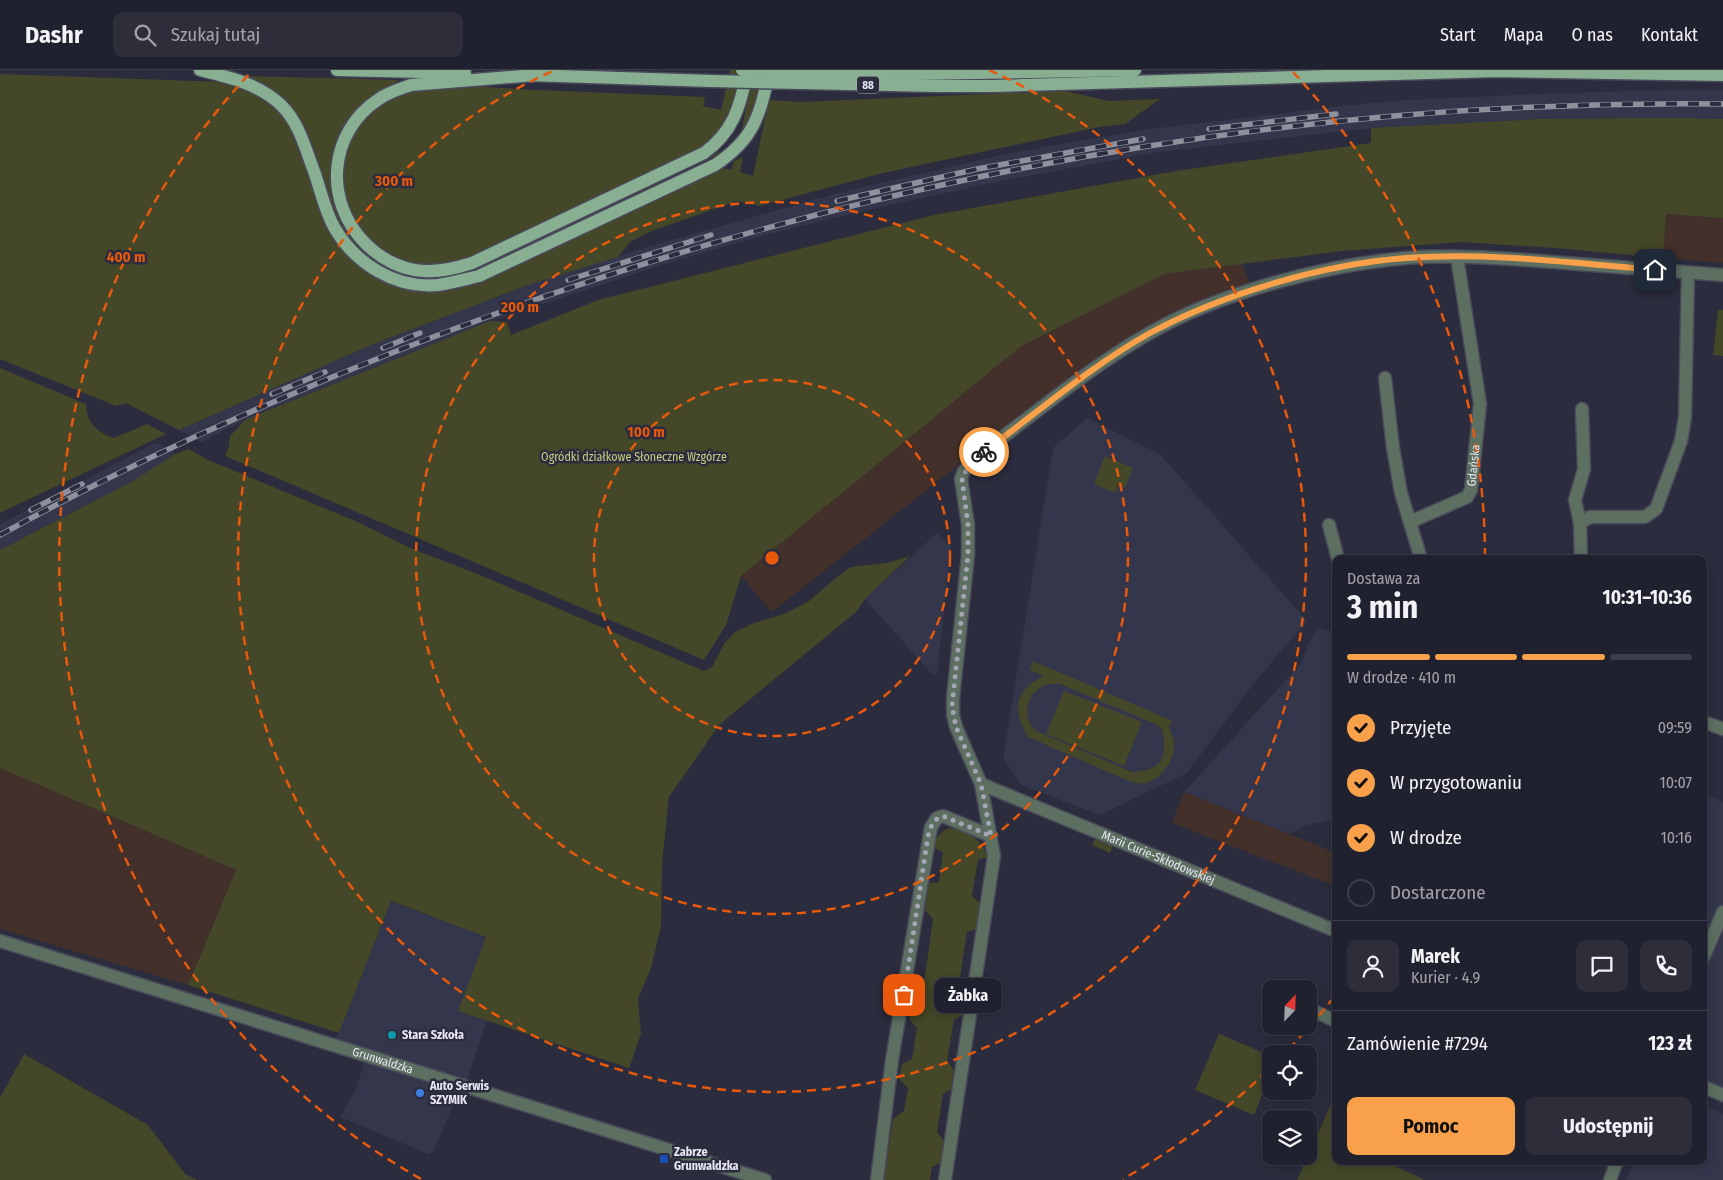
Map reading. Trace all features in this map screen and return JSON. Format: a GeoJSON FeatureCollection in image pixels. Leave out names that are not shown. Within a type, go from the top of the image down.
{"type":"FeatureCollection","features":[{"type":"Feature","properties":{"kind":"main road"},"geometry":{"type":"LineString","coordinates":[[200,70],[257,88],[282,105],[290,114],[304,142],[334,227],[353,252],[367,264],[392,278],[419,284],[437,285],[479,276],[715,165],[738,147],[756,122],[770,70]]}},
{"type":"Feature","properties":{"kind":"main road","name":"88"},"geometry":{"type":"LineString","coordinates":[[338,70],[712,81],[802,77],[1135,70]]}},
{"type":"Feature","properties":{"kind":"main road","name":"88"},"geometry":{"type":"LineString","coordinates":[[742,70],[802,77],[935,86],[1495,72],[1723,75]]}},
{"type":"Feature","properties":{"kind":"main road"},"geometry":{"type":"LineString","coordinates":[[534,75],[411,85],[393,91],[378,99],[357,118],[342,146],[338,162],[337,192],[342,209],[350,224],[360,239],[371,250],[386,260],[403,267],[421,271],[456,268],[472,263],[704,154],[724,135],[733,122],[740,104],[747,70]]}},
{"type":"Feature","properties":{"kind":"street"},"geometry":{"type":"LineString","coordinates":[[945,1180],[994,856],[981,784],[956,727],[953,715],[953,698],[968,555],[968,525],[962,479],[964,471],[975,458],[1110,358],[1148,334],[1196,311],[1262,287],[1323,272],[1392,260],[1457,257],[1509,258],[1723,275]]}},
{"type":"Feature","properties":{"kind":"street","name":"Gdańska"},"geometry":{"type":"LineString","coordinates":[[1410,522],[1467,497],[1471,490],[1480,404],[1457,257]]}},
{"type":"Feature","properties":{"kind":"street"},"geometry":{"type":"LineString","coordinates":[[1580,523],[1590,517],[1645,517],[1656,509],[1681,441],[1685,417],[1688,273]]}},
{"type":"Feature","properties":{"kind":"street"},"geometry":{"type":"LineString","coordinates":[[1385,378],[1393,448],[1401,493],[1420,555]]}},
{"type":"Feature","properties":{"kind":"street"},"geometry":{"type":"LineString","coordinates":[[1581,555],[1580,523],[1575,500],[1584,469],[1582,409]]}},
{"type":"Feature","properties":{"kind":"street"},"geometry":{"type":"LineString","coordinates":[[1329,525],[1337,555]]}},
{"type":"Feature","properties":{"kind":"street"},"geometry":{"type":"LineString","coordinates":[[1707,723],[1723,729]]}},
{"type":"Feature","properties":{"kind":"street","name":"Marii Curie-Skłodowskiej"},"geometry":{"type":"LineString","coordinates":[[981,784],[1332,929]]}},
{"type":"Feature","properties":{"kind":"street"},"geometry":{"type":"LineString","coordinates":[[877,1180],[892,1060],[931,827],[937,818],[943,816],[991,836]]}},
{"type":"Feature","properties":{"kind":"street"},"geometry":{"type":"LineString","coordinates":[[1707,949],[1723,912]]}},
{"type":"Feature","properties":{"kind":"street","name":"Grunwaldzka"},"geometry":{"type":"LineString","coordinates":[[0,941],[765,1180]]}},
{"type":"Feature","properties":{"kind":"street"},"geometry":{"type":"LineString","coordinates":[[1318,1013],[1332,1019]]}},
{"type":"Feature","properties":{"kind":"street"},"geometry":{"type":"LineString","coordinates":[[1707,1088],[1723,1095]]}},
{"type":"Feature","properties":{"kind":"street"},"geometry":{"type":"LineString","coordinates":[[1610,1180],[1616,1165]]}},
{"type":"Feature","properties":{"kind":"shaded area"},"geometry":{"type":"Polygon","coordinates":[[[1662,90],[1723,90],[1723,119],[1538,119],[1371,128],[1152,153],[1012,179],[846,215],[754,238],[662,265],[490,321],[245,420],[201,442],[179,430],[371,345],[531,284],[651,246],[842,192],[1010,153],[1150,129],[1351,105],[1408,100],[1662,90]]]}},
{"type":"Feature","properties":{"kind":"shaded area"},"geometry":{"type":"Polygon","coordinates":[[[1666,214],[1723,218],[1723,263],[1663,258],[1666,214]]]}},
{"type":"Feature","properties":{"kind":"shaded area"},"geometry":{"type":"Polygon","coordinates":[[[1242,264],[1250,284],[1174,311],[1070,377],[772,612],[741,576],[1020,347],[1164,274],[1242,264]]]}},
{"type":"Feature","properties":{"kind":"shaded area"},"geometry":{"type":"Polygon","coordinates":[[[1087,418],[1160,454],[1307,621],[1255,682],[1187,773],[1100,815],[1021,785],[1003,759],[1053,448],[1087,418]]]}},
{"type":"Feature","properties":{"kind":"shaded area"},"geometry":{"type":"Polygon","coordinates":[[[155,443],[174,451],[175,454],[133,481],[0,550],[0,524],[155,443]]]}},
{"type":"Feature","properties":{"kind":"shaded area"},"geometry":{"type":"Polygon","coordinates":[[[937,533],[951,545],[937,675],[933,675],[865,599],[937,533]]]}},
{"type":"Feature","properties":{"kind":"shaded area"},"geometry":{"type":"Polygon","coordinates":[[[1318,628],[1332,631],[1332,821],[1306,825],[1289,834],[1184,792],[1302,662],[1309,642],[1318,628]]]}},
{"type":"Feature","properties":{"kind":"shaded area"},"geometry":{"type":"Polygon","coordinates":[[[0,768],[236,870],[188,985],[0,929],[0,768]]]}},
{"type":"Feature","properties":{"kind":"shaded area"},"geometry":{"type":"Polygon","coordinates":[[[1184,792],[1332,851],[1332,884],[1172,823],[1184,792]]]}},
{"type":"Feature","properties":{"kind":"shaded area"},"geometry":{"type":"Polygon","coordinates":[[[1707,794],[1723,802],[1723,1092],[1707,1084],[1707,794]]]}},
{"type":"Feature","properties":{"kind":"shaded area"},"geometry":{"type":"Polygon","coordinates":[[[390,901],[486,937],[459,1011],[487,1021],[467,1081],[336,1040],[390,901]]]}},
{"type":"Feature","properties":{"kind":"shaded area"},"geometry":{"type":"Polygon","coordinates":[[[364,1062],[459,1090],[434,1151],[428,1154],[340,1117],[356,1089],[364,1062]]]}},
{"type":"Feature","properties":{"kind":"shaded area"},"geometry":{"type":"Polygon","coordinates":[[[1707,1106],[1723,1114],[1723,1180],[1626,1180],[1632,1165],[1707,1165],[1707,1106]]]}},
{"type":"Feature","properties":{"kind":"green space"},"geometry":{"type":"Polygon","coordinates":[[[730,70],[742,70],[729,115],[718,134],[700,149],[470,258],[438,266],[418,266],[406,263],[382,251],[371,242],[348,209],[342,182],[343,167],[351,139],[358,126],[378,105],[407,92],[463,86],[705,97],[703,106],[721,110],[730,70]]]}},
{"type":"Feature","properties":{"kind":"green space"},"geometry":{"type":"Polygon","coordinates":[[[754,70],[762,70],[753,113],[740,137],[754,70]]]}},
{"type":"Feature","properties":{"kind":"green space"},"geometry":{"type":"Polygon","coordinates":[[[0,74],[223,82],[245,88],[263,97],[283,115],[301,148],[327,222],[345,252],[362,267],[419,290],[452,289],[488,277],[720,167],[731,170],[734,161],[743,157],[740,172],[753,176],[769,100],[801,102],[1054,91],[1065,91],[1109,101],[1160,99],[1125,124],[1099,127],[883,173],[759,206],[737,201],[649,232],[630,242],[618,257],[531,284],[371,345],[179,430],[126,403],[116,406],[0,359],[0,74]]]}},
{"type":"Feature","properties":{"kind":"green space"},"geometry":{"type":"Polygon","coordinates":[[[249,76],[399,80],[367,99],[347,122],[339,136],[334,151],[330,182],[337,212],[354,240],[378,262],[397,271],[436,271],[476,267],[719,152],[721,153],[475,270],[455,276],[417,278],[398,274],[381,266],[366,256],[352,242],[335,215],[314,153],[304,132],[279,96],[249,76]]]}},
{"type":"Feature","properties":{"kind":"green space","name":"Ogródki działkowe Słoneczne Wzgórze"},"geometry":{"type":"Polygon","coordinates":[[[1538,119],[1723,119],[1723,218],[1666,214],[1663,258],[1461,242],[1342,251],[1164,274],[1020,347],[741,576],[726,625],[704,660],[225,456],[230,436],[245,420],[490,321],[507,322],[511,335],[598,300],[934,215],[1176,171],[1371,143],[1371,128],[1538,119]]]}},
{"type":"Feature","properties":{"kind":"green space"},"geometry":{"type":"Polygon","coordinates":[[[1718,310],[1723,310],[1723,356],[1713,355],[1718,310]]]}},
{"type":"Feature","properties":{"kind":"green space"},"geometry":{"type":"Polygon","coordinates":[[[0,368],[86,404],[91,422],[97,430],[108,436],[114,438],[147,424],[166,434],[0,513],[0,368]]]}},
{"type":"Feature","properties":{"kind":"green space"},"geometry":{"type":"Polygon","coordinates":[[[189,449],[206,459],[360,523],[410,548],[480,575],[704,671],[712,667],[724,644],[735,632],[754,623],[784,614],[809,601],[851,567],[887,563],[910,556],[865,599],[857,611],[719,725],[669,797],[662,864],[661,926],[651,968],[638,999],[641,1034],[629,1068],[458,1011],[486,937],[391,901],[339,1033],[188,985],[236,870],[0,768],[0,550],[133,481],[175,454],[189,449]]]}},
{"type":"Feature","properties":{"kind":"green space"},"geometry":{"type":"Polygon","coordinates":[[[1105,456],[1133,468],[1125,488],[1118,486],[1115,493],[1094,484],[1105,456]]]}},
{"type":"Feature","properties":{"kind":"green space"},"geometry":{"type":"Polygon","coordinates":[[[1033,661],[1173,721],[1169,727],[1174,740],[1174,748],[1167,767],[1147,783],[1131,782],[1028,737],[1020,718],[1019,702],[1027,688],[1044,676],[1030,670],[1033,661]],[[1049,684],[1038,689],[1030,699],[1027,710],[1028,716],[1036,731],[1132,772],[1150,769],[1160,761],[1164,747],[1162,729],[1155,724],[1060,684],[1049,684]]]}},
{"type":"Feature","properties":{"kind":"green space"},"geometry":{"type":"Polygon","coordinates":[[[1064,691],[1142,722],[1124,766],[1046,734],[1064,691]]]}},
{"type":"Feature","properties":{"kind":"green space"},"geometry":{"type":"Polygon","coordinates":[[[949,828],[973,836],[982,845],[988,857],[978,860],[972,896],[981,904],[977,929],[967,932],[959,984],[967,991],[964,1014],[954,1020],[947,1061],[955,1072],[952,1089],[943,1094],[937,1132],[944,1142],[941,1163],[932,1167],[930,1180],[884,1180],[893,1119],[904,1111],[908,1088],[899,1079],[902,1064],[912,1059],[917,1028],[909,1019],[913,991],[924,983],[933,919],[925,910],[929,883],[939,882],[943,852],[934,848],[938,836],[949,828]]]}},
{"type":"Feature","properties":{"kind":"green space"},"geometry":{"type":"Polygon","coordinates":[[[1098,839],[1113,845],[1110,853],[1092,845],[1098,839]]]}},
{"type":"Feature","properties":{"kind":"green space"},"geometry":{"type":"Polygon","coordinates":[[[1219,1034],[1262,1052],[1262,1095],[1254,1115],[1195,1090],[1219,1034]]]}},
{"type":"Feature","properties":{"kind":"green space"},"geometry":{"type":"Polygon","coordinates":[[[24,1054],[148,1125],[185,1174],[197,1180],[0,1180],[0,1098],[24,1054]]]}},
{"type":"Feature","properties":{"kind":"green space"},"geometry":{"type":"Polygon","coordinates":[[[1332,1102],[1332,1165],[1393,1165],[1423,1180],[1297,1180],[1304,1165],[1317,1165],[1317,1135],[1332,1102]]]}},
{"type":"Feature","properties":{"kind":"railway"},"geometry":{"type":"LineString","coordinates":[[0,535],[102,482],[206,432],[276,401],[448,331],[624,270],[803,218],[984,176],[1167,143],[1351,120],[1537,107],[1723,104]]}},
{"type":"Feature","properties":{"kind":"railway"},"geometry":{"type":"LineString","coordinates":[[1209,129],[1336,114]]}},
{"type":"Feature","properties":{"kind":"railway"},"geometry":{"type":"LineString","coordinates":[[837,201],[977,169],[1143,139]]}},
{"type":"Feature","properties":{"kind":"railway"},"geometry":{"type":"LineString","coordinates":[[568,280],[711,235]]}},
{"type":"Feature","properties":{"kind":"railway"},"geometry":{"type":"LineString","coordinates":[[383,348],[420,333]]}},
{"type":"Feature","properties":{"kind":"railway"},"geometry":{"type":"LineString","coordinates":[[272,394],[325,372]]}},
{"type":"Feature","properties":{"kind":"railway"},"geometry":{"type":"LineString","coordinates":[[31,510],[82,484]]}},
{"type":"Feature","properties":{"kind":"way so far"},"geometry":{"type":"LineString","coordinates":[[904,995],[928,836],[934,820],[943,816],[991,836],[981,784],[956,727],[952,706],[968,555],[968,525],[962,479],[964,471],[969,464],[984,452]]}},
{"type":"Feature","properties":{"kind":"place","name":"Żabka"},"geometry":{"type":"Point","coordinates":[904,995]}},
{"type":"Feature","properties":{"kind":"place","name":"Stara Szkoła"},"geometry":{"type":"Point","coordinates":[392,1035]}},
{"type":"Feature","properties":{"kind":"place","name":"Auto Serwis SZYMIK"},"geometry":{"type":"Point","coordinates":[420,1093]}},
{"type":"Feature","properties":{"kind":"place","name":"Zabrze Grunwaldzka"},"geometry":{"type":"Point","coordinates":[664,1159]}},
{"type":"Feature","properties":{"kind":"route"},"geometry":{"type":"LineString","coordinates":[[984,452],[1079,380],[1148,334],[1196,311],[1262,287],[1354,265],[1407,258],[1509,258],[1655,270]]}}]}
